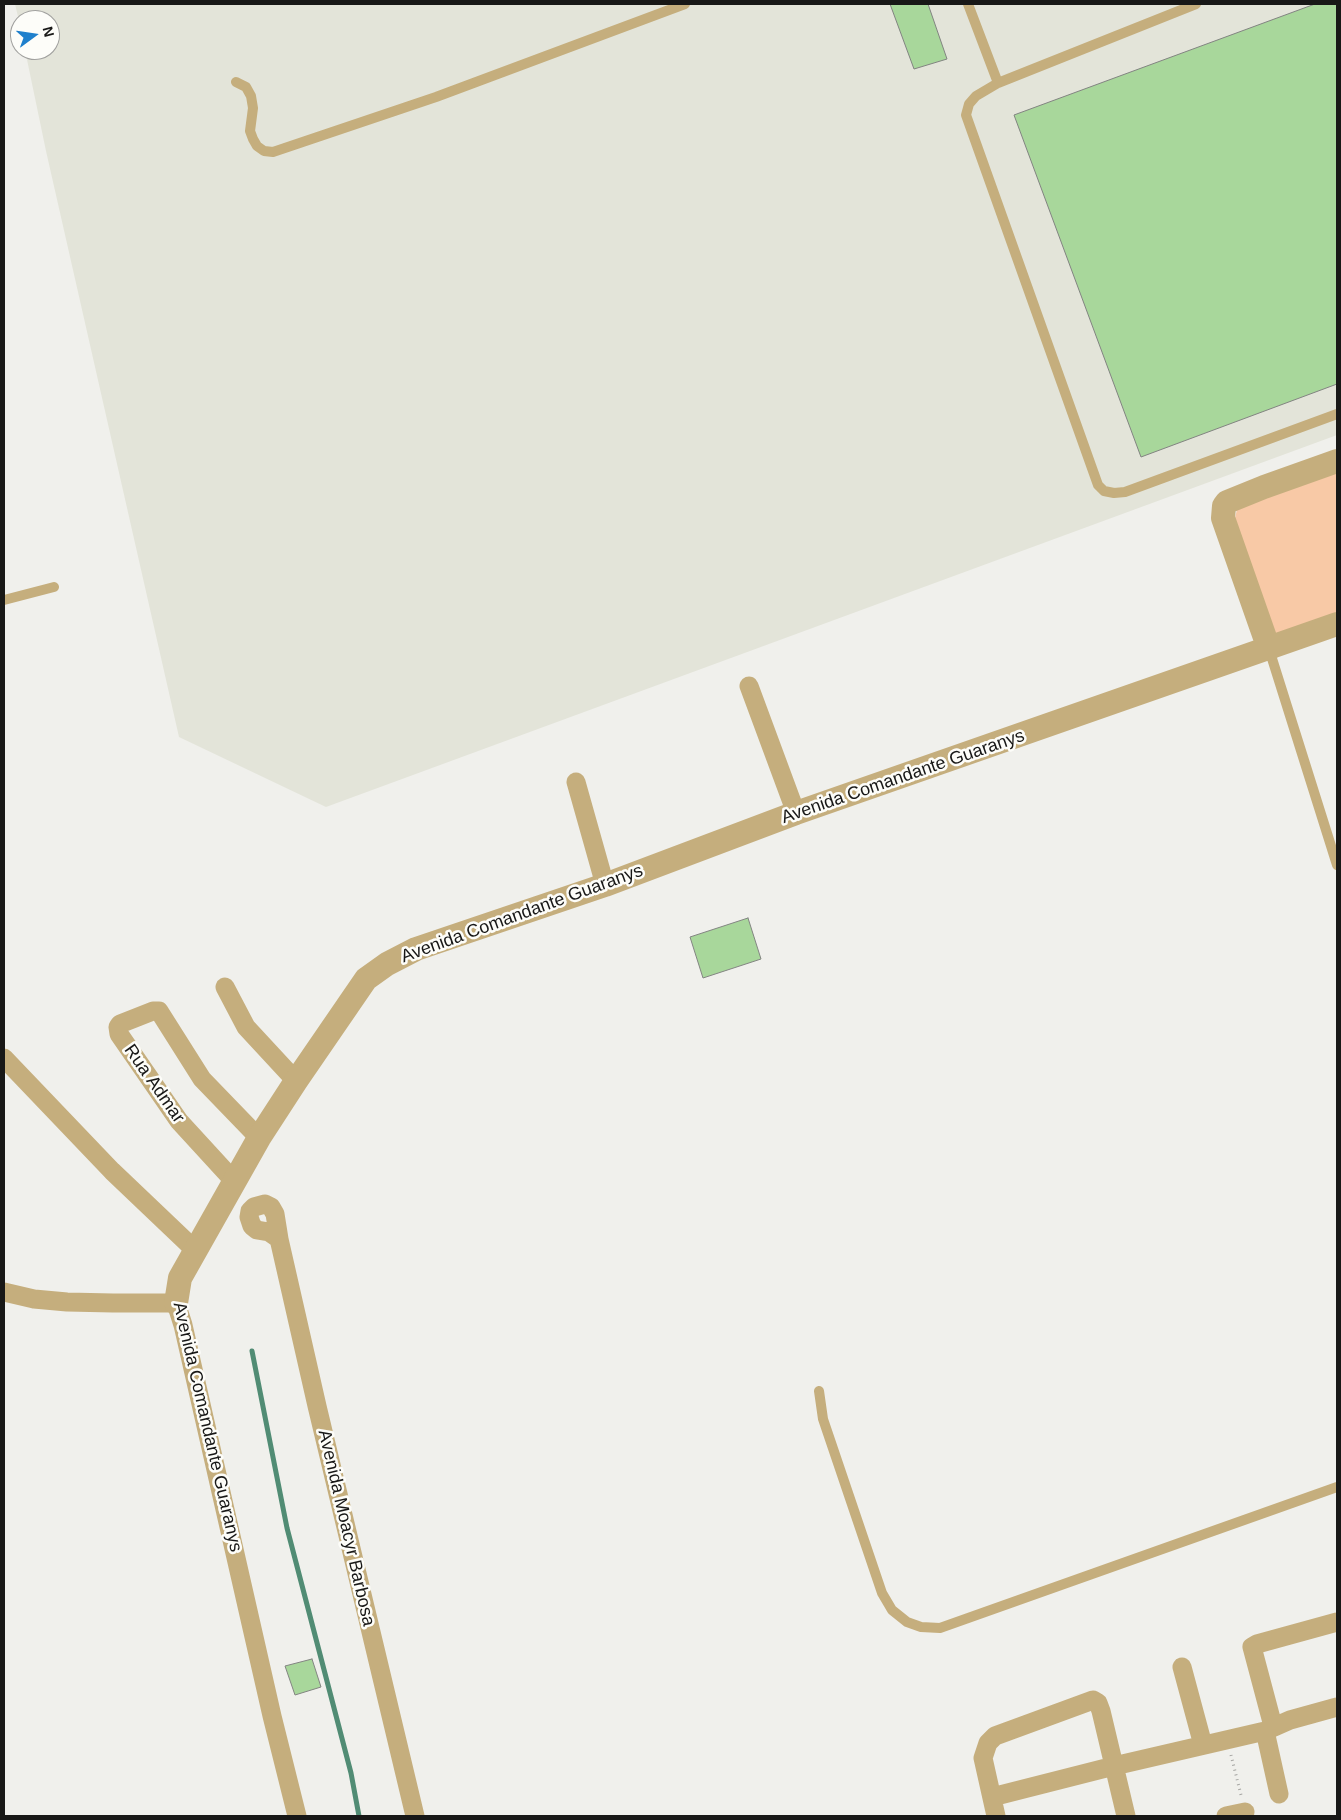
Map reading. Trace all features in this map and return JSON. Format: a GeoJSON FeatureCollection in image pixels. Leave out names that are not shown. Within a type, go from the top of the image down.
{"type":"FeatureCollection","features":[{"type":"Feature","properties":{"kind":"street"},"geometry":{"type":"LineString","coordinates":[[1269,649],[1223,518],[1224,506],[1227,502],[1337,461]]}},
{"type":"Feature","properties":{"kind":"street","name":"Avenida Comandante Guaranys"},"geometry":{"type":"LineString","coordinates":[[297,1816],[272,1716],[184,1325],[176,1303],[180,1278],[259,1138],[366,979],[387,964],[416,949],[605,885],[796,814],[1337,624]]}},
{"type":"Feature","properties":{"kind":"street"},"geometry":{"type":"LineString","coordinates":[[749,686],[796,814]]}},
{"type":"Feature","properties":{"kind":"street"},"geometry":{"type":"LineString","coordinates":[[576,782],[605,885]]}},
{"type":"Feature","properties":{"kind":"street"},"geometry":{"type":"LineString","coordinates":[[225,986],[246,1027],[296,1081]]}},
{"type":"Feature","properties":{"kind":"street","name":"Rua Admar"},"geometry":{"type":"LineString","coordinates":[[234,1181],[178,1121],[119,1034],[118,1027],[120,1024],[153,1011],[159,1011],[202,1079],[259,1138]]}},
{"type":"Feature","properties":{"kind":"street"},"geometry":{"type":"LineString","coordinates":[[4,1058],[112,1171],[196,1251]]}},
{"type":"Feature","properties":{"kind":"street","name":"Avenida Moacyr Barbosa"},"geometry":{"type":"LineString","coordinates":[[278,1239],[415,1816]]}},
{"type":"Feature","properties":{"kind":"street"},"geometry":{"type":"LineString","coordinates":[[4,1292],[34,1299],[68,1302],[176,1303]]}},
{"type":"Feature","properties":{"kind":"street"},"geometry":{"type":"LineString","coordinates":[[1279,1794],[1269,1729],[1252,1647],[1337,1622]]}},
{"type":"Feature","properties":{"kind":"street"},"geometry":{"type":"LineString","coordinates":[[1182,1667],[1203,1746]]}},
{"type":"Feature","properties":{"kind":"street"},"geometry":{"type":"LineString","coordinates":[[996,1816],[983,1758],[988,1743],[995,1736],[1093,1700],[1098,1703],[1102,1711],[1126,1816]]}},
{"type":"Feature","properties":{"kind":"street"},"geometry":{"type":"LineString","coordinates":[[992,1797],[1228,1740],[1337,1708]]}},
{"type":"Feature","properties":{"kind":"street"},"geometry":{"type":"LineString","coordinates":[[1226,1816],[1245,1812]]}},
{"type":"Feature","properties":{"kind":"lane"},"geometry":{"type":"LineString","coordinates":[[236,82],[246,87],[251,96],[253,108],[250,131],[253,139],[257,146],[264,151],[273,152],[436,97],[686,4]]}},
{"type":"Feature","properties":{"kind":"lane"},"geometry":{"type":"LineString","coordinates":[[968,4],[998,83]]}},
{"type":"Feature","properties":{"kind":"lane"},"geometry":{"type":"LineString","coordinates":[[1196,4],[998,83],[976,96],[969,104],[966,115],[1098,485],[1104,491],[1114,493],[1126,492],[1337,414]]}},
{"type":"Feature","properties":{"kind":"lane"},"geometry":{"type":"LineString","coordinates":[[4,600],[54,587]]}},
{"type":"Feature","properties":{"kind":"lane"},"geometry":{"type":"LineString","coordinates":[[1269,649],[1337,865]]}},
{"type":"Feature","properties":{"kind":"lane"},"geometry":{"type":"LineString","coordinates":[[818,1391],[823,1419],[882,1593],[892,1610],[907,1622],[921,1627],[940,1628],[1337,1487]]}},
{"type":"Feature","properties":{"kind":"path"},"geometry":{"type":"LineString","coordinates":[[1228,1740],[1245,1812]]}},
{"type":"Feature","properties":{"kind":"shaded area"},"geometry":{"type":"Polygon","coordinates":[[[15,4],[1337,4],[1337,435],[326,807],[179,737],[27,60],[60,60],[60,10],[16,10],[15,4]]]}},
{"type":"Feature","properties":{"kind":"shaded area"},"geometry":{"type":"Polygon","coordinates":[[[1337,467],[1337,621],[1271,647],[1231,535],[1239,501],[1337,467]]]}},
{"type":"Feature","properties":{"kind":"building"},"geometry":{"type":"Polygon","coordinates":[[[890,4],[928,4],[947,59],[914,69],[890,4]]]}},
{"type":"Feature","properties":{"kind":"building"},"geometry":{"type":"Polygon","coordinates":[[[1315,4],[1337,4],[1337,384],[1141,457],[1014,115],[1315,4]]]}},
{"type":"Feature","properties":{"kind":"building"},"geometry":{"type":"Polygon","coordinates":[[[748,918],[761,959],[703,978],[690,937],[748,918]]]}},
{"type":"Feature","properties":{"kind":"building"},"geometry":{"type":"Polygon","coordinates":[[[312,1659],[321,1687],[295,1695],[285,1666],[312,1659]]]}},
{"type":"Feature","properties":{"kind":"waterway"},"geometry":{"type":"LineString","coordinates":[[252,1351],[287,1528],[351,1773],[359,1816]]}}]}
